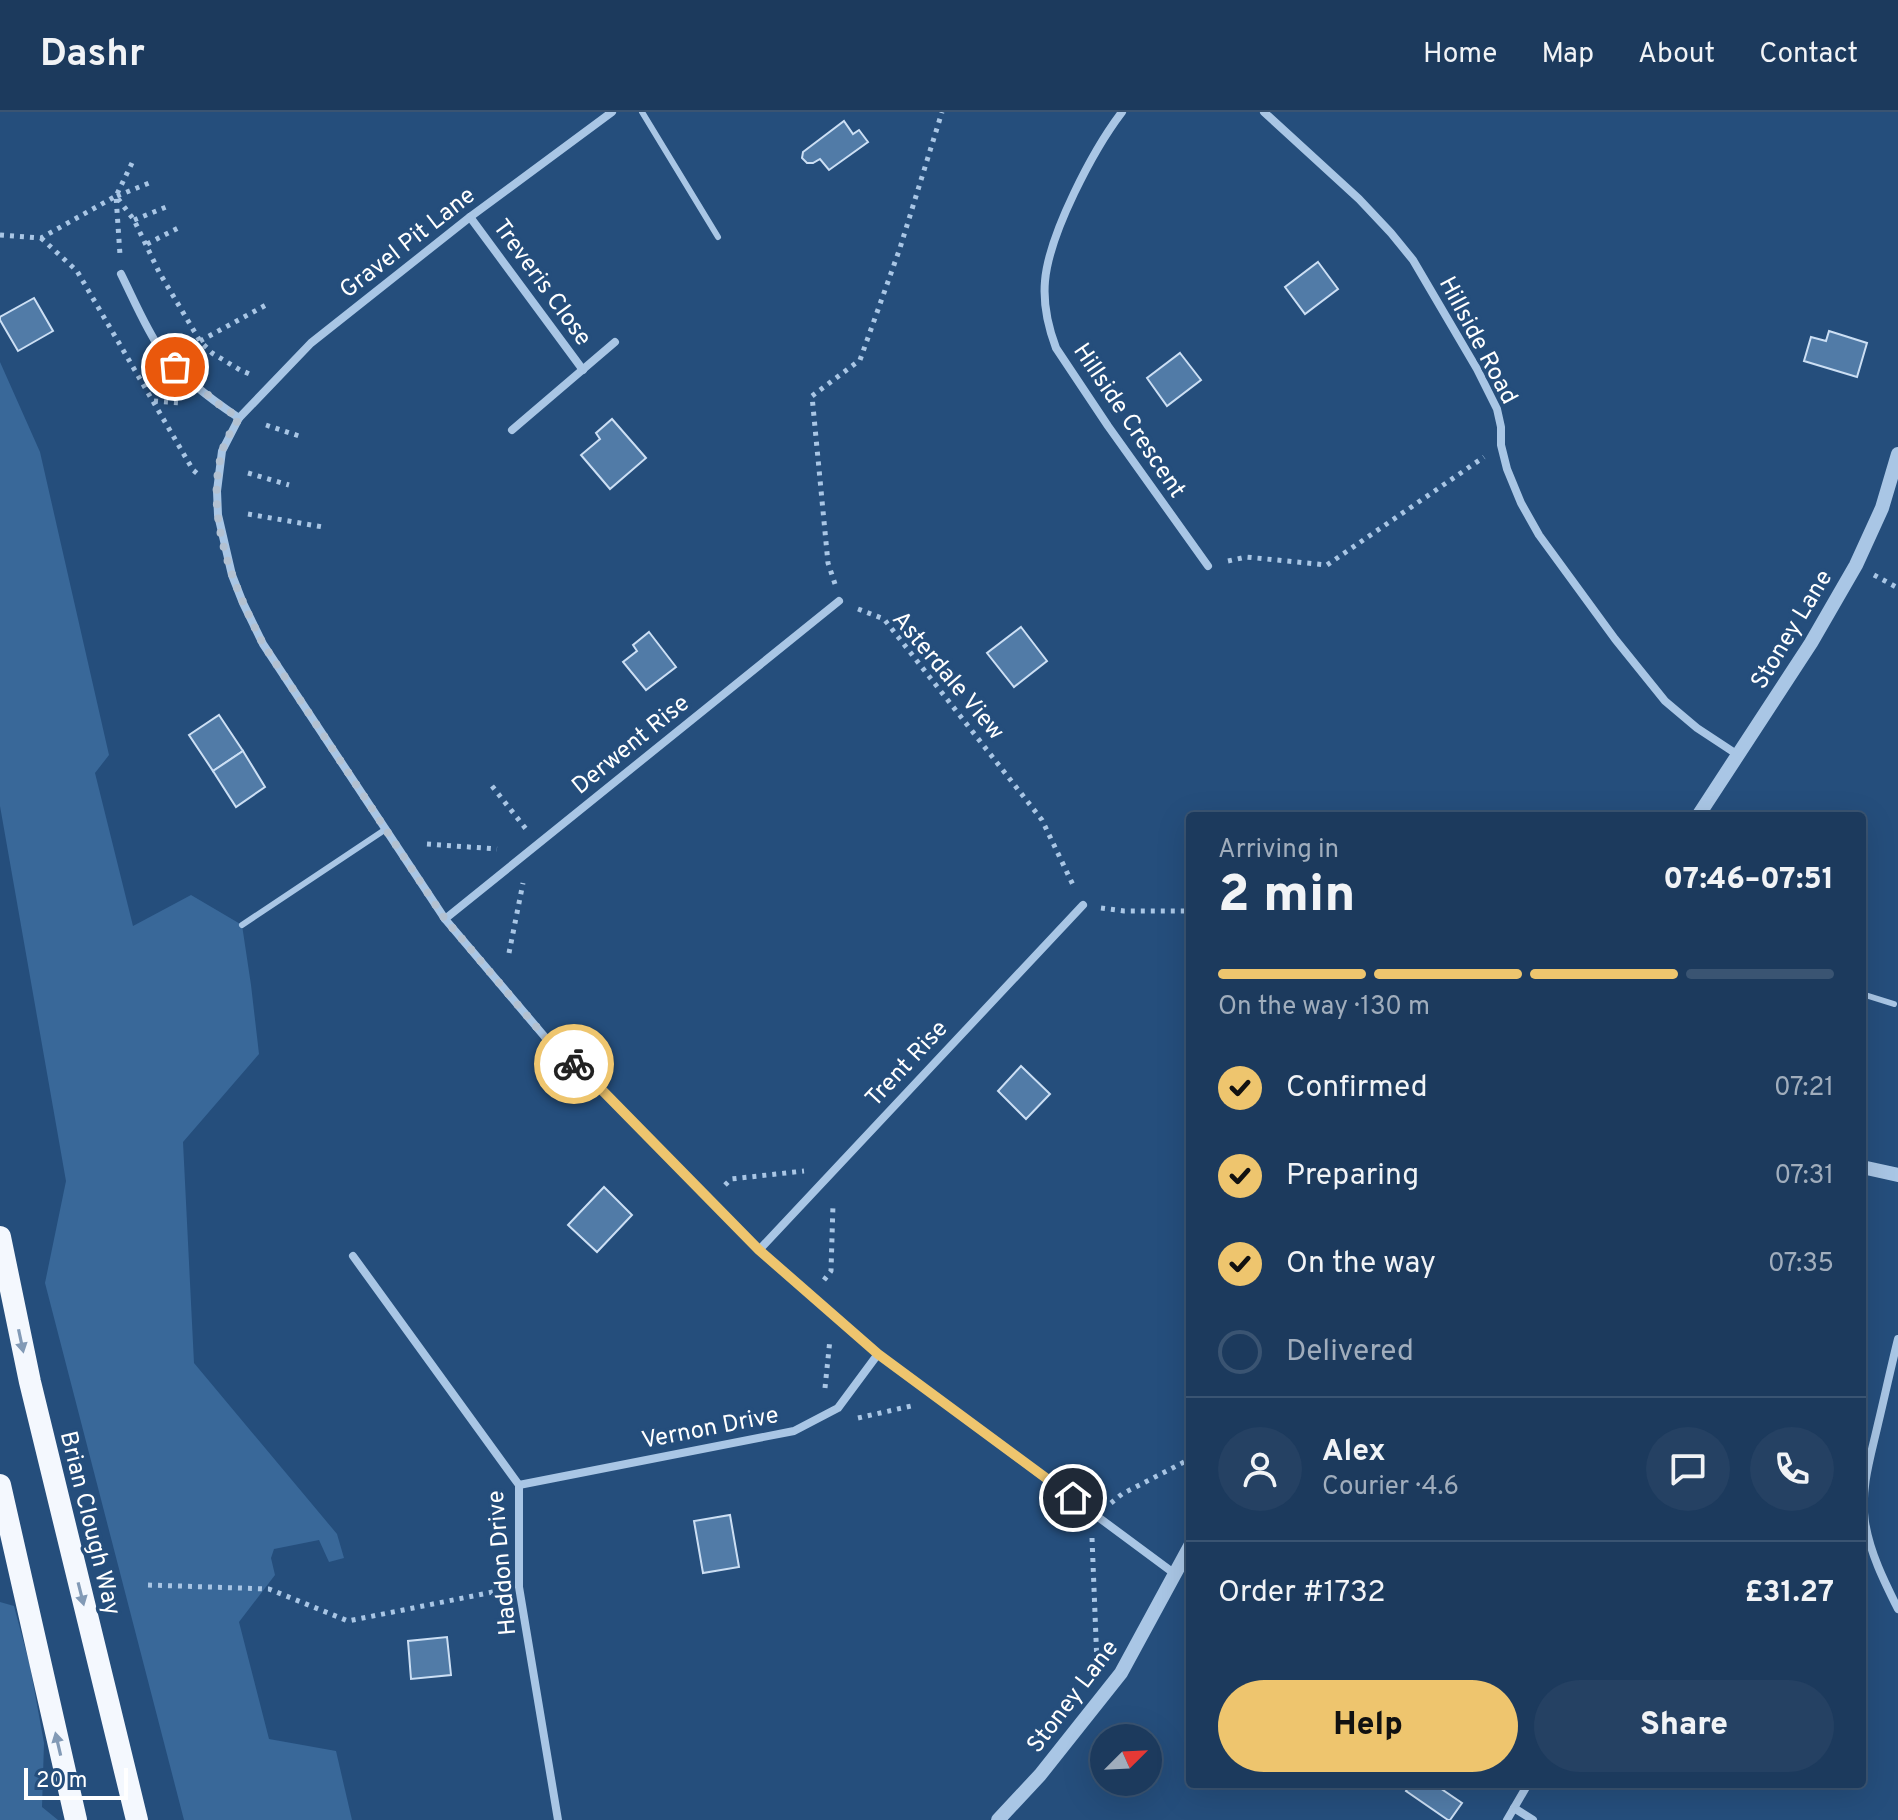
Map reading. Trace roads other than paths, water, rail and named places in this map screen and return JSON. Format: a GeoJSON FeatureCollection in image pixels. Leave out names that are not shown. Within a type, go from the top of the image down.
{"type":"FeatureCollection","features":[{"type":"Feature","properties":{"kind":"highway","name":"Brian Clough Way"},"geometry":{"type":"LineString","coordinates":[[0,1237],[30,1382],[137,1820]]}},
{"type":"Feature","properties":{"kind":"highway"},"geometry":{"type":"LineString","coordinates":[[0,1485],[76,1820]]}},
{"type":"Feature","properties":{"kind":"street","name":"Gravel Pit Lane"},"geometry":{"type":"LineString","coordinates":[[612,112],[470,217],[311,343],[239,418],[222,451],[217,491],[218,515],[232,575],[263,644],[445,919],[550,1043],[596,1084],[759,1250],[878,1354],[1175,1574]]}},
{"type":"Feature","properties":{"kind":"street","name":"Hillside Crescent"},"geometry":{"type":"LineString","coordinates":[[1122,112],[1108,130],[1064,216],[1048,262],[1045,309],[1056,348],[1208,566]]}},
{"type":"Feature","properties":{"kind":"street","name":"Hillside Road"},"geometry":{"type":"LineString","coordinates":[[1264,112],[1359,199],[1413,260],[1497,409],[1507,469],[1539,535],[1665,701],[1697,728],[1738,755]]}},
{"type":"Feature","properties":{"kind":"street","name":"Treveris Close"},"geometry":{"type":"LineString","coordinates":[[470,217],[583,370]]}},
{"type":"Feature","properties":{"kind":"street"},"geometry":{"type":"LineString","coordinates":[[121,274],[168,359],[239,418]]}},
{"type":"Feature","properties":{"kind":"street","name":"Treveris Close"},"geometry":{"type":"LineString","coordinates":[[512,430],[615,342]]}},
{"type":"Feature","properties":{"kind":"street","name":"Stoney Lane"},"geometry":{"type":"LineString","coordinates":[[1701,812],[1811,643],[1856,565],[1882,508],[1898,454]]}},
{"type":"Feature","properties":{"kind":"street","name":"Derwent Rise"},"geometry":{"type":"LineString","coordinates":[[445,919],[839,601]]}},
{"type":"Feature","properties":{"kind":"street","name":"Trent Rise"},"geometry":{"type":"LineString","coordinates":[[759,1250],[1083,905]]}},
{"type":"Feature","properties":{"kind":"street"},"geometry":{"type":"LineString","coordinates":[[1866,1168],[1898,1175]]}},
{"type":"Feature","properties":{"kind":"street","name":"Haddon Drive"},"geometry":{"type":"LineString","coordinates":[[353,1256],[519,1485],[519,1587],[558,1820]]}},
{"type":"Feature","properties":{"kind":"street"},"geometry":{"type":"LineString","coordinates":[[1866,1484],[1898,1339]]}},
{"type":"Feature","properties":{"kind":"street","name":"Vernon Drive"},"geometry":{"type":"LineString","coordinates":[[519,1485],[794,1431],[838,1408],[878,1354]]}},
{"type":"Feature","properties":{"kind":"street"},"geometry":{"type":"LineString","coordinates":[[1866,1528],[1877,1564],[1898,1609]]}},
{"type":"Feature","properties":{"kind":"street","name":"Stoney Lane"},"geometry":{"type":"LineString","coordinates":[[998,1820],[1040,1775],[1121,1673],[1186,1553]]}},
{"type":"Feature","properties":{"kind":"street"},"geometry":{"type":"LineString","coordinates":[[1507,1820],[1526,1788]]}},
{"type":"Feature","properties":{"kind":"street"},"geometry":{"type":"LineString","coordinates":[[1514,1808],[1533,1820]]}},
{"type":"Feature","properties":{"kind":"lane"},"geometry":{"type":"LineString","coordinates":[[642,112],[718,237]]}},
{"type":"Feature","properties":{"kind":"lane"},"geometry":{"type":"LineString","coordinates":[[242,925],[386,829]]}},
{"type":"Feature","properties":{"kind":"lane"},"geometry":{"type":"LineString","coordinates":[[1866,995],[1894,1004]]}}]}
